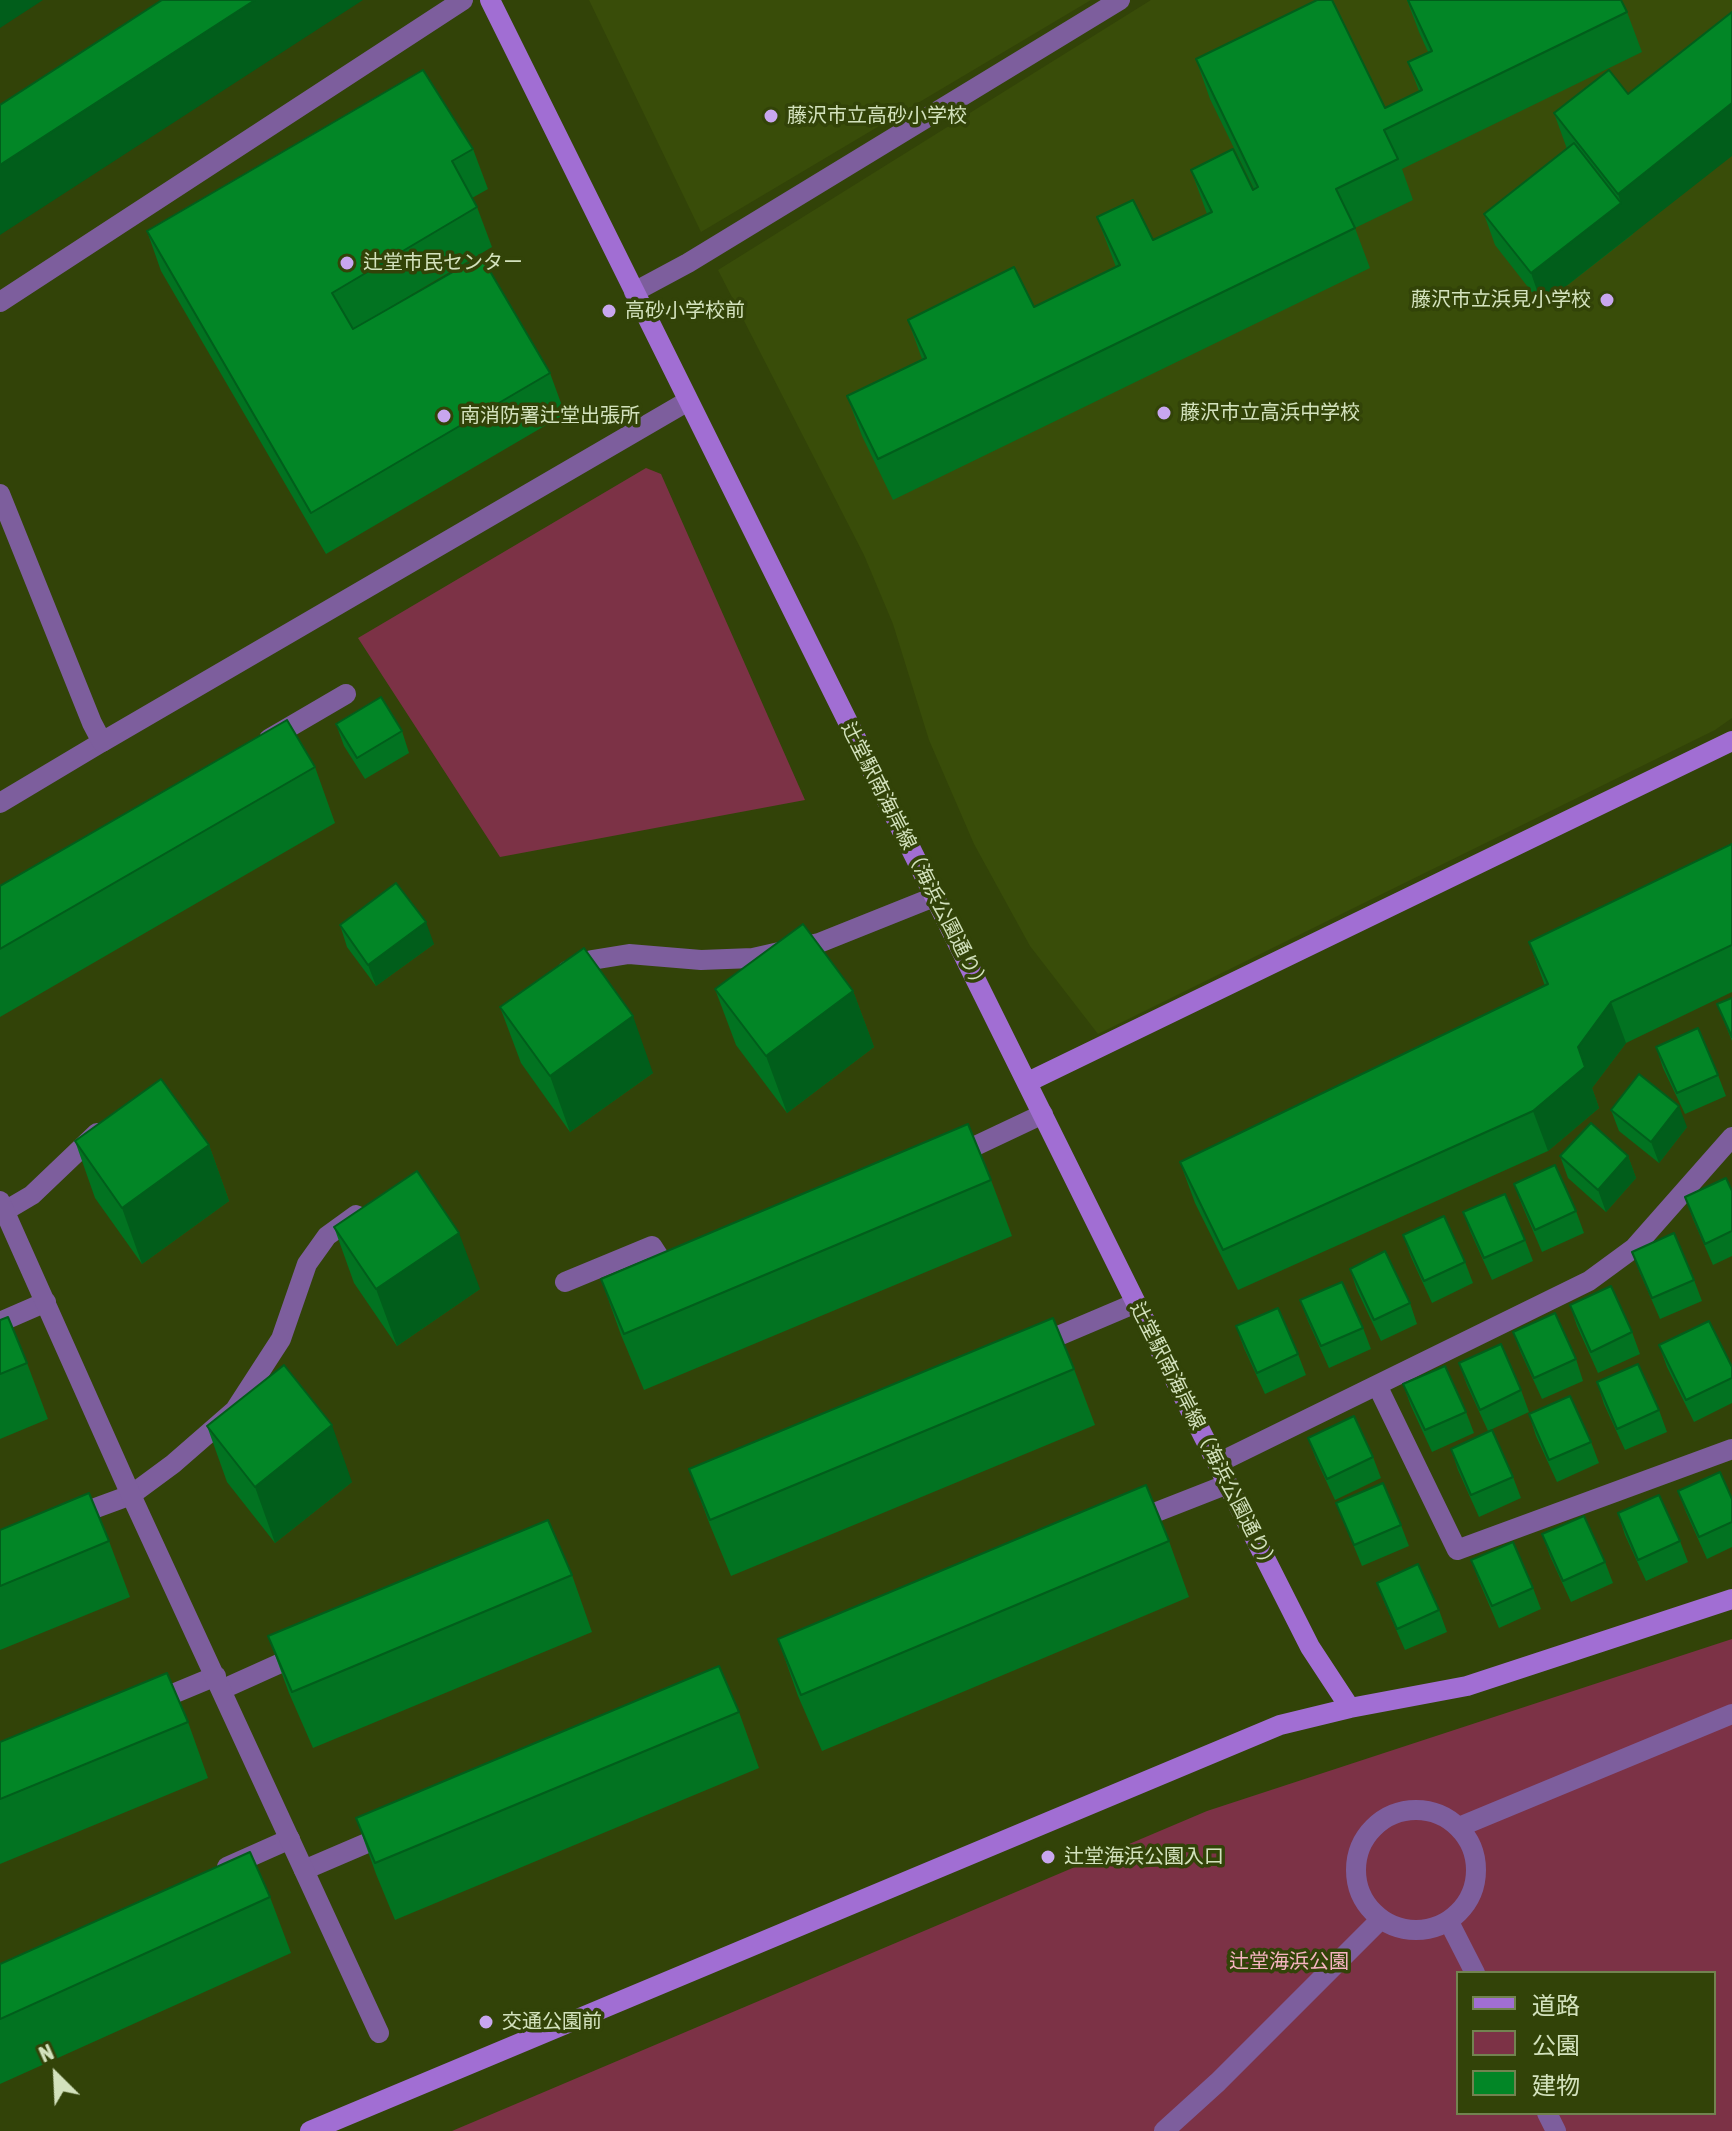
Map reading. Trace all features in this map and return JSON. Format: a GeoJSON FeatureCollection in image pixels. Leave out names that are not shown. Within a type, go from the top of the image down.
{"type":"FeatureCollection","features":[{"type":"Feature","properties":{"kind":"street"},"geometry":{"type":"LineString","coordinates":[[0,302],[463,0]]}},
{"type":"Feature","properties":{"kind":"street","name":"辻堂駅南海岸線（海浜公園通り）"},"geometry":{"type":"LineString","coordinates":[[490,0],[1136,1303],[1310,1647],[1350,1708]]}},
{"type":"Feature","properties":{"kind":"street"},"geometry":{"type":"LineString","coordinates":[[634,292],[688,263],[1120,0]]}},
{"type":"Feature","properties":{"kind":"street"},"geometry":{"type":"LineString","coordinates":[[0,803],[688,401]]}},
{"type":"Feature","properties":{"kind":"street"},"geometry":{"type":"LineString","coordinates":[[0,494],[102,742]]}},
{"type":"Feature","properties":{"kind":"street"},"geometry":{"type":"LineString","coordinates":[[253,748],[346,694]]}},
{"type":"Feature","properties":{"kind":"street"},"geometry":{"type":"LineString","coordinates":[[1028,1082],[1732,741]]}},
{"type":"Feature","properties":{"kind":"street"},"geometry":{"type":"LineString","coordinates":[[551,981],[592,960],[629,954],[701,960],[753,958],[819,943],[934,897]]}},
{"type":"Feature","properties":{"kind":"street"},"geometry":{"type":"LineString","coordinates":[[927,1167],[1043,1114]]}},
{"type":"Feature","properties":{"kind":"street"},"geometry":{"type":"LineString","coordinates":[[106,1124],[32,1195],[2,1206],[131,1495],[220,1682],[379,2033]]}},
{"type":"Feature","properties":{"kind":"street"},"geometry":{"type":"LineString","coordinates":[[1218,1463],[1589,1281],[1634,1248],[1732,1137]]}},
{"type":"Feature","properties":{"kind":"street"},"geometry":{"type":"LineString","coordinates":[[58,1522],[131,1495],[173,1464],[235,1410],[281,1339],[307,1264],[327,1236],[363,1210]]}},
{"type":"Feature","properties":{"kind":"street"},"geometry":{"type":"LineString","coordinates":[[565,1282],[652,1246],[671,1277],[686,1271]]}},
{"type":"Feature","properties":{"kind":"street"},"geometry":{"type":"LineString","coordinates":[[0,1322],[46,1302]]}},
{"type":"Feature","properties":{"kind":"street"},"geometry":{"type":"LineString","coordinates":[[1019,1353],[1136,1303]]}},
{"type":"Feature","properties":{"kind":"street"},"geometry":{"type":"LineString","coordinates":[[1377,1385],[1457,1550],[1732,1449]]}},
{"type":"Feature","properties":{"kind":"street"},"geometry":{"type":"LineString","coordinates":[[1110,1531],[1228,1484]]}},
{"type":"Feature","properties":{"kind":"street"},"geometry":{"type":"LineString","coordinates":[[310,2131],[1280,1725],[1467,1686],[1732,1599]]}},
{"type":"Feature","properties":{"kind":"street"},"geometry":{"type":"LineString","coordinates":[[130,1712],[329,1642]]}},
{"type":"Feature","properties":{"kind":"street"},"geometry":{"type":"LineString","coordinates":[[1459,1827],[1732,1714]]}},
{"type":"Feature","properties":{"kind":"street"},"geometry":{"type":"LineString","coordinates":[[1406,1810],[1425,1810],[1444,1816],[1459,1827],[1471,1844],[1477,1866],[1475,1888],[1465,1907],[1449,1922],[1426,1931],[1402,1929],[1380,1920],[1366,1905],[1357,1886],[1355,1865],[1360,1845],[1372,1829],[1389,1816],[1406,1810]]}},
{"type":"Feature","properties":{"kind":"street"},"geometry":{"type":"LineString","coordinates":[[304,1870],[403,1827]]}},
{"type":"Feature","properties":{"kind":"street"},"geometry":{"type":"LineString","coordinates":[[203,1877],[290,1839]]}},
{"type":"Feature","properties":{"kind":"street"},"geometry":{"type":"LineString","coordinates":[[1164,2131],[1218,2082],[1380,1920]]}},
{"type":"Feature","properties":{"kind":"street"},"geometry":{"type":"LineString","coordinates":[[1449,1922],[1474,1971]]}},
{"type":"Feature","properties":{"kind":"shaded area","name":"藤沢市立高砂小学校"},"geometry":{"type":"Polygon","coordinates":[[[589,0],[1091,0],[701,232],[589,0]]]}},
{"type":"Feature","properties":{"kind":"shaded area","name":"藤沢市立高浜中学校"},"geometry":{"type":"Polygon","coordinates":[[[1151,0],[1732,0],[1732,718],[1715,730],[1098,1034],[1030,946],[974,844],[929,740],[893,624],[864,555],[718,270],[1151,0]]]}},
{"type":"Feature","properties":{"kind":"green space"},"geometry":{"type":"Polygon","coordinates":[[[646,468],[661,474],[805,800],[500,857],[358,638],[646,468]]]}},
{"type":"Feature","properties":{"kind":"green space","name":"辻堂海浜公園"},"geometry":{"type":"Polygon","coordinates":[[[1732,1639],[1732,2131],[452,2131],[1207,1811],[1732,1639]]]}},
{"type":"Feature","properties":{"kind":"building"},"geometry":{"type":"Polygon","coordinates":[[[162,0],[255,0],[0,165],[0,105],[162,0]]]}},
{"type":"Feature","properties":{"kind":"building"},"geometry":{"type":"Polygon","coordinates":[[[1317,0],[1332,0],[1385,108],[1422,90],[1408,62],[1432,51],[1408,0],[1621,0],[1627,12],[1384,130],[1398,159],[1336,189],[1355,228],[878,459],[847,396],[926,358],[908,320],[1014,267],[1034,307],[1120,265],[1097,217],[1133,200],[1153,240],[1212,212],[1191,170],[1233,149],[1253,190],[1258,187],[1196,59],[1317,0]]]}},
{"type":"Feature","properties":{"kind":"building"},"geometry":{"type":"Polygon","coordinates":[[[1732,12],[1732,103],[1618,194],[1554,113],[1609,70],[1628,94],[1732,12]]]}},
{"type":"Feature","properties":{"kind":"building"},"geometry":{"type":"Polygon","coordinates":[[[423,70],[473,149],[452,161],[477,207],[332,293],[353,329],[481,256],[550,373],[311,513],[147,231],[423,70]]]}},
{"type":"Feature","properties":{"kind":"building"},"geometry":{"type":"Polygon","coordinates":[[[1574,143],[1621,203],[1531,273],[1484,214],[1574,143]]]}},
{"type":"Feature","properties":{"kind":"building"},"geometry":{"type":"Polygon","coordinates":[[[381,697],[402,731],[357,758],[336,724],[381,697]]]}},
{"type":"Feature","properties":{"kind":"building"},"geometry":{"type":"Polygon","coordinates":[[[287,720],[315,767],[0,949],[0,886],[287,720]]]}},
{"type":"Feature","properties":{"kind":"building"},"geometry":{"type":"Polygon","coordinates":[[[1732,844],[1732,945],[1611,1002],[1578,1047],[1585,1067],[1533,1111],[1223,1250],[1180,1162],[1548,984],[1529,942],[1732,844]]]}},
{"type":"Feature","properties":{"kind":"building"},"geometry":{"type":"Polygon","coordinates":[[[396,883],[426,922],[368,965],[340,925],[396,883]]]}},
{"type":"Feature","properties":{"kind":"building"},"geometry":{"type":"Polygon","coordinates":[[[803,924],[853,991],[766,1056],[715,989],[803,924]]]}},
{"type":"Feature","properties":{"kind":"building"},"geometry":{"type":"Polygon","coordinates":[[[584,948],[633,1016],[550,1076],[500,1007],[584,948]]]}},
{"type":"Feature","properties":{"kind":"building"},"geometry":{"type":"Polygon","coordinates":[[[1732,998],[1732,1037],[1717,1004],[1732,998]]]}},
{"type":"Feature","properties":{"kind":"building"},"geometry":{"type":"Polygon","coordinates":[[[1698,1028],[1718,1075],[1677,1093],[1656,1047],[1698,1028]]]}},
{"type":"Feature","properties":{"kind":"building"},"geometry":{"type":"Polygon","coordinates":[[[1639,1074],[1679,1106],[1651,1142],[1611,1110],[1639,1074]]]}},
{"type":"Feature","properties":{"kind":"building"},"geometry":{"type":"Polygon","coordinates":[[[161,1079],[209,1145],[122,1208],[75,1141],[161,1079]]]}},
{"type":"Feature","properties":{"kind":"building"},"geometry":{"type":"Polygon","coordinates":[[[1591,1123],[1628,1156],[1598,1190],[1560,1156],[1591,1123]]]}},
{"type":"Feature","properties":{"kind":"building"},"geometry":{"type":"Polygon","coordinates":[[[968,1124],[991,1180],[624,1334],[601,1279],[968,1124]]]}},
{"type":"Feature","properties":{"kind":"building"},"geometry":{"type":"Polygon","coordinates":[[[1555,1165],[1576,1211],[1535,1230],[1514,1184],[1555,1165]]]}},
{"type":"Feature","properties":{"kind":"building"},"geometry":{"type":"Polygon","coordinates":[[[417,1171],[459,1233],[376,1289],[334,1227],[417,1171]]]}},
{"type":"Feature","properties":{"kind":"building"},"geometry":{"type":"Polygon","coordinates":[[[1726,1178],[1732,1191],[1732,1231],[1705,1244],[1685,1197],[1726,1178]]]}},
{"type":"Feature","properties":{"kind":"building"},"geometry":{"type":"Polygon","coordinates":[[[1505,1194],[1525,1240],[1484,1258],[1463,1212],[1505,1194]]]}},
{"type":"Feature","properties":{"kind":"building"},"geometry":{"type":"Polygon","coordinates":[[[1444,1216],[1465,1262],[1424,1281],[1403,1235],[1444,1216]]]}},
{"type":"Feature","properties":{"kind":"building"},"geometry":{"type":"Polygon","coordinates":[[[1674,1233],[1694,1280],[1652,1298],[1632,1252],[1674,1233]]]}},
{"type":"Feature","properties":{"kind":"building"},"geometry":{"type":"Polygon","coordinates":[[[1385,1251],[1410,1303],[1374,1320],[1350,1269],[1385,1251]]]}},
{"type":"Feature","properties":{"kind":"building"},"geometry":{"type":"Polygon","coordinates":[[[1342,1282],[1363,1328],[1321,1346],[1300,1300],[1342,1282]]]}},
{"type":"Feature","properties":{"kind":"building"},"geometry":{"type":"Polygon","coordinates":[[[1611,1286],[1632,1332],[1591,1352],[1570,1305],[1611,1286]]]}},
{"type":"Feature","properties":{"kind":"building"},"geometry":{"type":"Polygon","coordinates":[[[1278,1308],[1298,1354],[1257,1373],[1236,1326],[1278,1308]]]}},
{"type":"Feature","properties":{"kind":"building"},"geometry":{"type":"Polygon","coordinates":[[[1555,1313],[1576,1359],[1534,1378],[1513,1332],[1555,1313]]]}},
{"type":"Feature","properties":{"kind":"building"},"geometry":{"type":"Polygon","coordinates":[[[8,1317],[27,1363],[0,1374],[0,1320],[8,1317]]]}},
{"type":"Feature","properties":{"kind":"building"},"geometry":{"type":"Polygon","coordinates":[[[1053,1318],[1074,1369],[710,1520],[689,1469],[1053,1318]]]}},
{"type":"Feature","properties":{"kind":"building"},"geometry":{"type":"Polygon","coordinates":[[[1709,1321],[1732,1367],[1732,1378],[1686,1400],[1659,1345],[1709,1321]]]}},
{"type":"Feature","properties":{"kind":"building"},"geometry":{"type":"Polygon","coordinates":[[[1501,1344],[1521,1390],[1480,1410],[1459,1363],[1501,1344]]]}},
{"type":"Feature","properties":{"kind":"building"},"geometry":{"type":"Polygon","coordinates":[[[1638,1364],[1659,1410],[1617,1429],[1597,1382],[1638,1364]]]}},
{"type":"Feature","properties":{"kind":"building"},"geometry":{"type":"Polygon","coordinates":[[[284,1365],[332,1425],[255,1487],[207,1426],[284,1365]]]}},
{"type":"Feature","properties":{"kind":"building"},"geometry":{"type":"Polygon","coordinates":[[[1445,1366],[1466,1412],[1425,1430],[1403,1384],[1445,1366]]]}},
{"type":"Feature","properties":{"kind":"building"},"geometry":{"type":"Polygon","coordinates":[[[1570,1396],[1591,1442],[1549,1460],[1529,1414],[1570,1396]]]}},
{"type":"Feature","properties":{"kind":"building"},"geometry":{"type":"Polygon","coordinates":[[[1354,1416],[1373,1457],[1327,1479],[1308,1438],[1354,1416]]]}},
{"type":"Feature","properties":{"kind":"building"},"geometry":{"type":"Polygon","coordinates":[[[1492,1430],[1513,1477],[1471,1495],[1451,1449],[1492,1430]]]}},
{"type":"Feature","properties":{"kind":"building"},"geometry":{"type":"Polygon","coordinates":[[[1720,1472],[1732,1499],[1732,1522],[1699,1537],[1678,1491],[1720,1472]]]}},
{"type":"Feature","properties":{"kind":"building"},"geometry":{"type":"Polygon","coordinates":[[[1383,1483],[1401,1525],[1354,1545],[1336,1503],[1383,1483]]]}},
{"type":"Feature","properties":{"kind":"building"},"geometry":{"type":"Polygon","coordinates":[[[1146,1485],[1169,1541],[801,1695],[778,1639],[1146,1485]]]}},
{"type":"Feature","properties":{"kind":"building"},"geometry":{"type":"Polygon","coordinates":[[[89,1493],[109,1541],[0,1586],[0,1530],[89,1493]]]}},
{"type":"Feature","properties":{"kind":"building"},"geometry":{"type":"Polygon","coordinates":[[[1659,1495],[1680,1541],[1638,1560],[1618,1513],[1659,1495]]]}},
{"type":"Feature","properties":{"kind":"building"},"geometry":{"type":"Polygon","coordinates":[[[1584,1516],[1605,1562],[1563,1581],[1542,1534],[1584,1516]]]}},
{"type":"Feature","properties":{"kind":"building"},"geometry":{"type":"Polygon","coordinates":[[[548,1520],[572,1575],[292,1692],[268,1636],[548,1520]]]}},
{"type":"Feature","properties":{"kind":"building"},"geometry":{"type":"Polygon","coordinates":[[[1513,1542],[1533,1588],[1492,1606],[1471,1560],[1513,1542]]]}},
{"type":"Feature","properties":{"kind":"building"},"geometry":{"type":"Polygon","coordinates":[[[1418,1564],[1439,1610],[1397,1629],[1377,1583],[1418,1564]]]}},
{"type":"Feature","properties":{"kind":"building"},"geometry":{"type":"Polygon","coordinates":[[[719,1666],[739,1712],[375,1863],[356,1818],[719,1666]]]}},
{"type":"Feature","properties":{"kind":"building"},"geometry":{"type":"Polygon","coordinates":[[[167,1673],[188,1722],[0,1799],[0,1742],[167,1673]]]}},
{"type":"Feature","properties":{"kind":"building"},"geometry":{"type":"Polygon","coordinates":[[[250,1852],[270,1897],[0,2019],[0,1964],[250,1852]]]}},
{"type":"Feature","properties":{"kind":"place","name":"藤沢市立高砂小学校"},"geometry":{"type":"Point","coordinates":[771,116]}},
{"type":"Feature","properties":{"kind":"place","name":"辻堂市民センター"},"geometry":{"type":"Point","coordinates":[347,263]}},
{"type":"Feature","properties":{"kind":"place","name":"藤沢市立浜見小学校"},"geometry":{"type":"Point","coordinates":[1607,300]}},
{"type":"Feature","properties":{"kind":"place","name":"高砂小学校前"},"geometry":{"type":"Point","coordinates":[609,311]}},
{"type":"Feature","properties":{"kind":"place","name":"藤沢市立高浜中学校"},"geometry":{"type":"Point","coordinates":[1164,413]}},
{"type":"Feature","properties":{"kind":"place","name":"南消防署辻堂出張所"},"geometry":{"type":"Point","coordinates":[444,416]}},
{"type":"Feature","properties":{"kind":"place","name":"辻堂海浜公園入口"},"geometry":{"type":"Point","coordinates":[1048,1857]}},
{"type":"Feature","properties":{"kind":"place","name":"交通公園前"},"geometry":{"type":"Point","coordinates":[486,2022]}}]}
